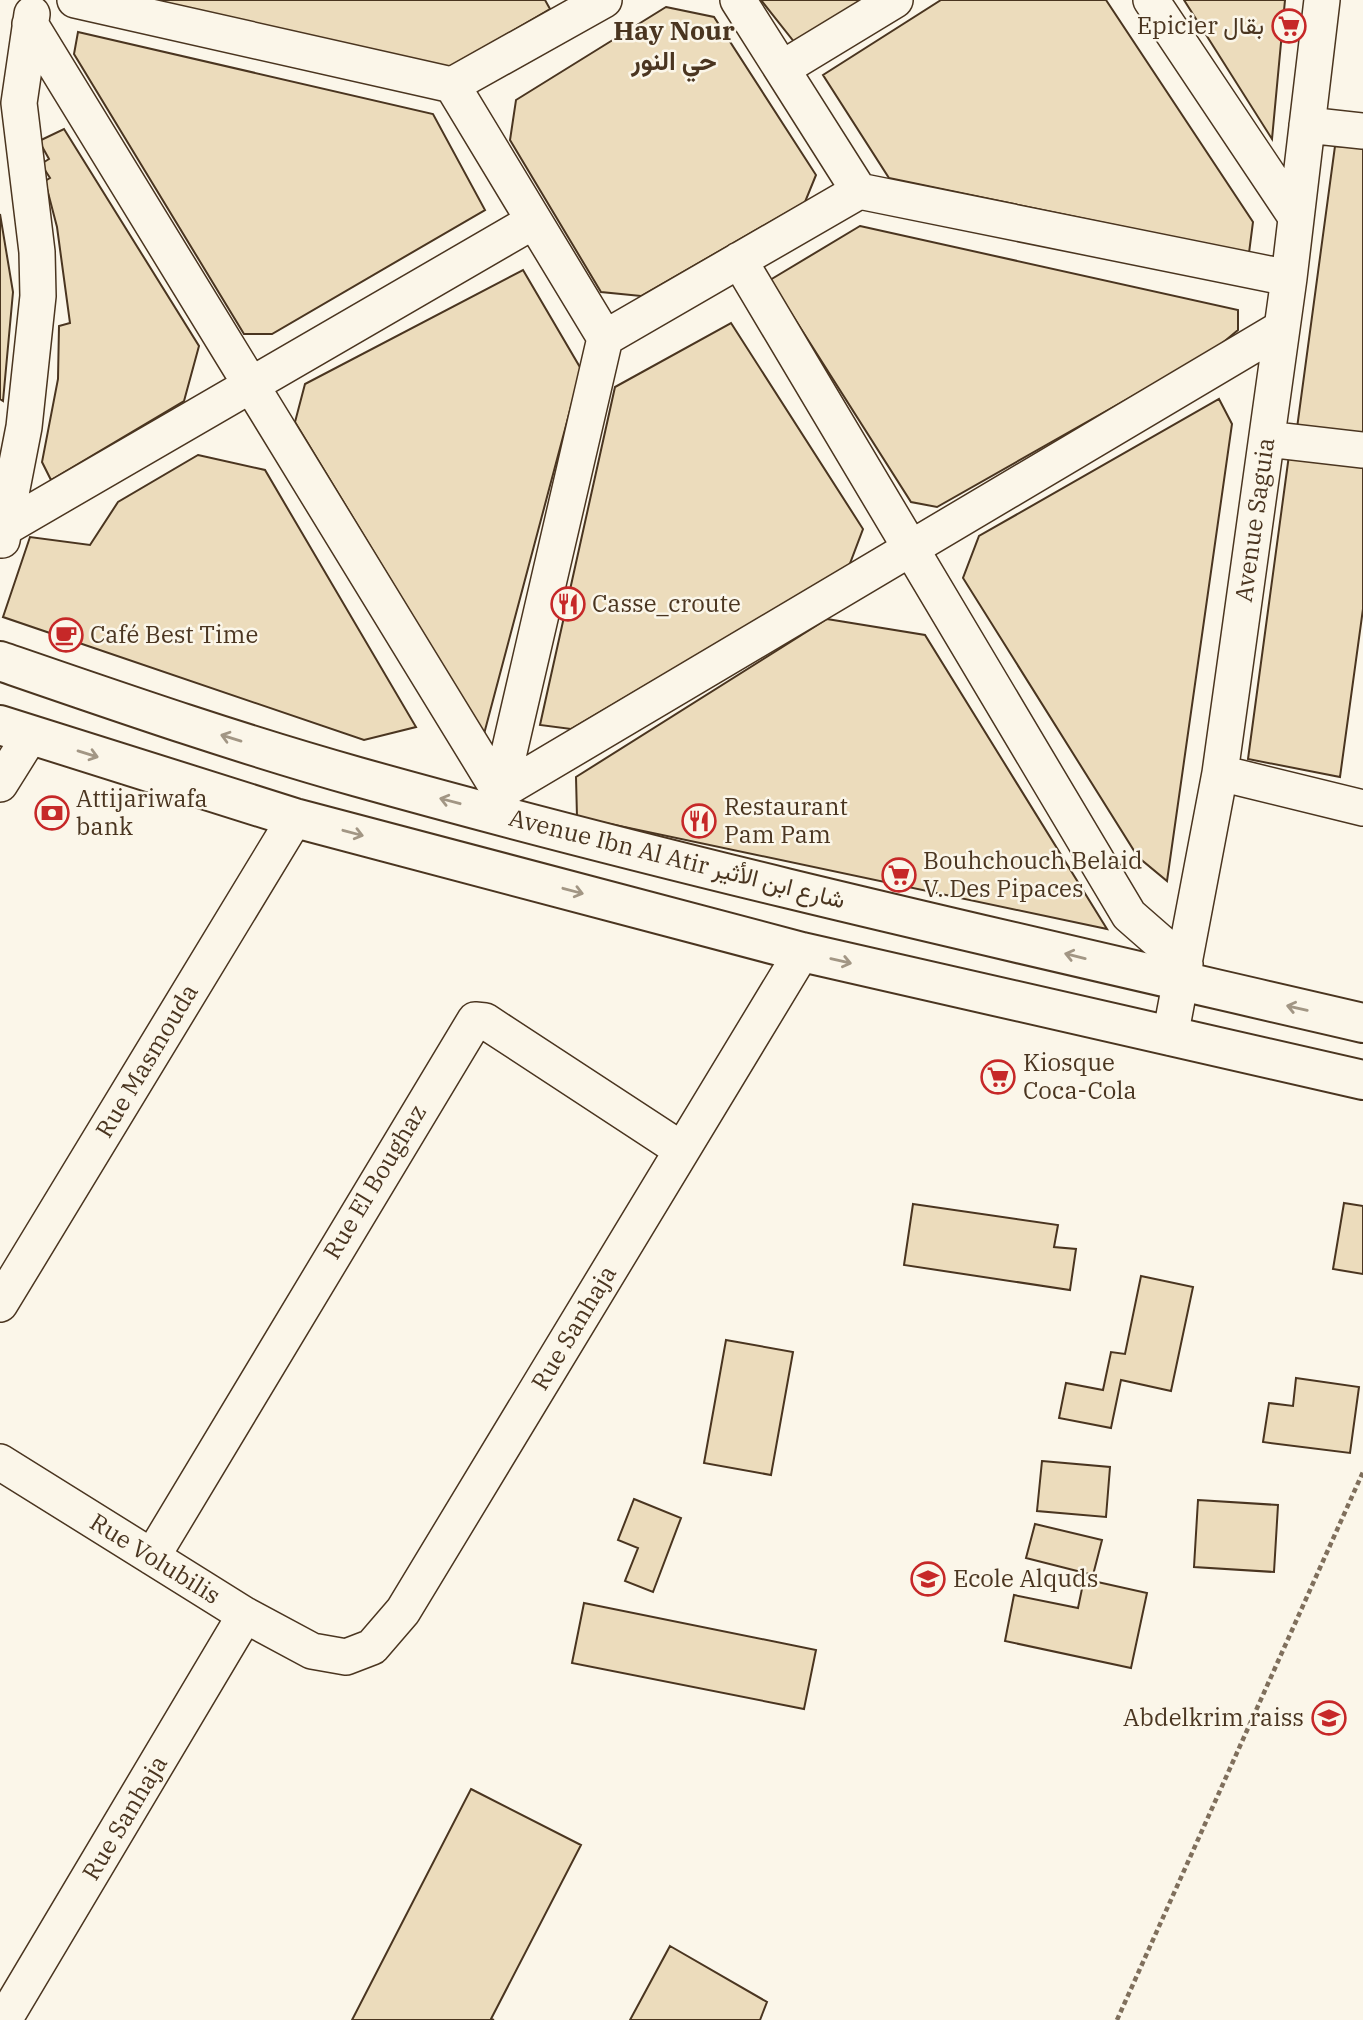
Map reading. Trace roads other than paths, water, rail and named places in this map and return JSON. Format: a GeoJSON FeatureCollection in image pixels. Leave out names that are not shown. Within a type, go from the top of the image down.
{"type":"FeatureCollection","features":[{"type":"Feature","properties":{"kind":"street"},"geometry":{"type":"LineString","coordinates":[[75,0],[452,85],[586,4]]}},
{"type":"Feature","properties":{"kind":"street"},"geometry":{"type":"LineString","coordinates":[[738,0],[859,191]]}},
{"type":"Feature","properties":{"kind":"street"},"geometry":{"type":"LineString","coordinates":[[783,68],[895,0]]}},
{"type":"Feature","properties":{"kind":"street"},"geometry":{"type":"LineString","coordinates":[[1152,0],[1296,217]]}},
{"type":"Feature","properties":{"kind":"street","name":"Avenue Saguia"},"geometry":{"type":"LineString","coordinates":[[1170,1037],[1220,773],[1289,278],[1322,0]]}},
{"type":"Feature","properties":{"kind":"street"},"geometry":{"type":"LineString","coordinates":[[3,537],[12,422],[38,296],[37,252],[10,132],[19,103],[33,12]]}},
{"type":"Feature","properties":{"kind":"street"},"geometry":{"type":"LineString","coordinates":[[33,12],[498,802]]}},
{"type":"Feature","properties":{"kind":"street"},"geometry":{"type":"LineString","coordinates":[[452,85],[532,222],[605,338],[498,802]]}},
{"type":"Feature","properties":{"kind":"street"},"geometry":{"type":"LineString","coordinates":[[1307,125],[1363,131]]}},
{"type":"Feature","properties":{"kind":"street"},"geometry":{"type":"LineString","coordinates":[[605,338],[859,191],[1289,278]]}},
{"type":"Feature","properties":{"kind":"street"},"geometry":{"type":"LineString","coordinates":[[3,537],[250,384],[532,222]]}},
{"type":"Feature","properties":{"kind":"street"},"geometry":{"type":"LineString","coordinates":[[739,260],[912,546],[1129,915],[1183,973]]}},
{"type":"Feature","properties":{"kind":"street"},"geometry":{"type":"LineString","coordinates":[[498,802],[912,546],[1282,328]]}},
{"type":"Feature","properties":{"kind":"street"},"geometry":{"type":"LineString","coordinates":[[1267,439],[1363,450]]}},
{"type":"Feature","properties":{"kind":"street","name":"Avenue Ibn Al Atir شارع ابن الأثير"},"geometry":{"type":"LineString","coordinates":[[0,661],[198,729],[356,776],[498,802],[1183,973],[1363,1023]]}},
{"type":"Feature","properties":{"kind":"street"},"geometry":{"type":"LineString","coordinates":[[0,784],[15,730],[295,818],[802,952],[1363,1080]]}},
{"type":"Feature","properties":{"kind":"street"},"geometry":{"type":"LineString","coordinates":[[1220,773],[1363,808]]}},
{"type":"Feature","properties":{"kind":"street","name":"Rue Masmouda"},"geometry":{"type":"LineString","coordinates":[[0,1304],[295,818]]}},
{"type":"Feature","properties":{"kind":"street","name":"Rue Sanhaja"},"geometry":{"type":"LineString","coordinates":[[312,1651],[346,1657],[372,1647],[403,1611],[802,952]]}},
{"type":"Feature","properties":{"kind":"street","name":"Rue El Boughaz"},"geometry":{"type":"LineString","coordinates":[[152,1557],[471,1022],[485,1021],[682,1150]]}},
{"type":"Feature","properties":{"kind":"street","name":"Rue Volubilis"},"geometry":{"type":"LineString","coordinates":[[0,1462],[245,1615],[312,1651]]}},
{"type":"Feature","properties":{"kind":"street","name":"Rue Sanhaja"},"geometry":{"type":"LineString","coordinates":[[4,2020],[245,1615]]}},
{"type":"Feature","properties":{"kind":"place","name":"Epicier بقال"},"geometry":{"type":"Point","coordinates":[1289,26]}},
{"type":"Feature","properties":{"kind":"place","name":"Casse_croute"},"geometry":{"type":"Point","coordinates":[568,604]}},
{"type":"Feature","properties":{"kind":"place","name":"Café Best Time"},"geometry":{"type":"Point","coordinates":[66,635]}},
{"type":"Feature","properties":{"kind":"place","name":"Attijariwafa bank"},"geometry":{"type":"Point","coordinates":[52,813]}},
{"type":"Feature","properties":{"kind":"place","name":"Restaurant Pam Pam"},"geometry":{"type":"Point","coordinates":[699,821]}},
{"type":"Feature","properties":{"kind":"place","name":"Bouhchouch Belaid V. Des Pipaces"},"geometry":{"type":"Point","coordinates":[899,875]}},
{"type":"Feature","properties":{"kind":"place","name":"Kiosque Coca-Cola"},"geometry":{"type":"Point","coordinates":[998,1077]}},
{"type":"Feature","properties":{"kind":"place","name":"Ecole Alquds"},"geometry":{"type":"Point","coordinates":[928,1579]}},
{"type":"Feature","properties":{"kind":"place","name":"Abdelkrim raiss"},"geometry":{"type":"Point","coordinates":[1329,1718]}},
{"type":"Feature","properties":{"kind":"district","name":"Hay Nour حي النور"},"geometry":{"type":"Point","coordinates":[674,46]}}]}
